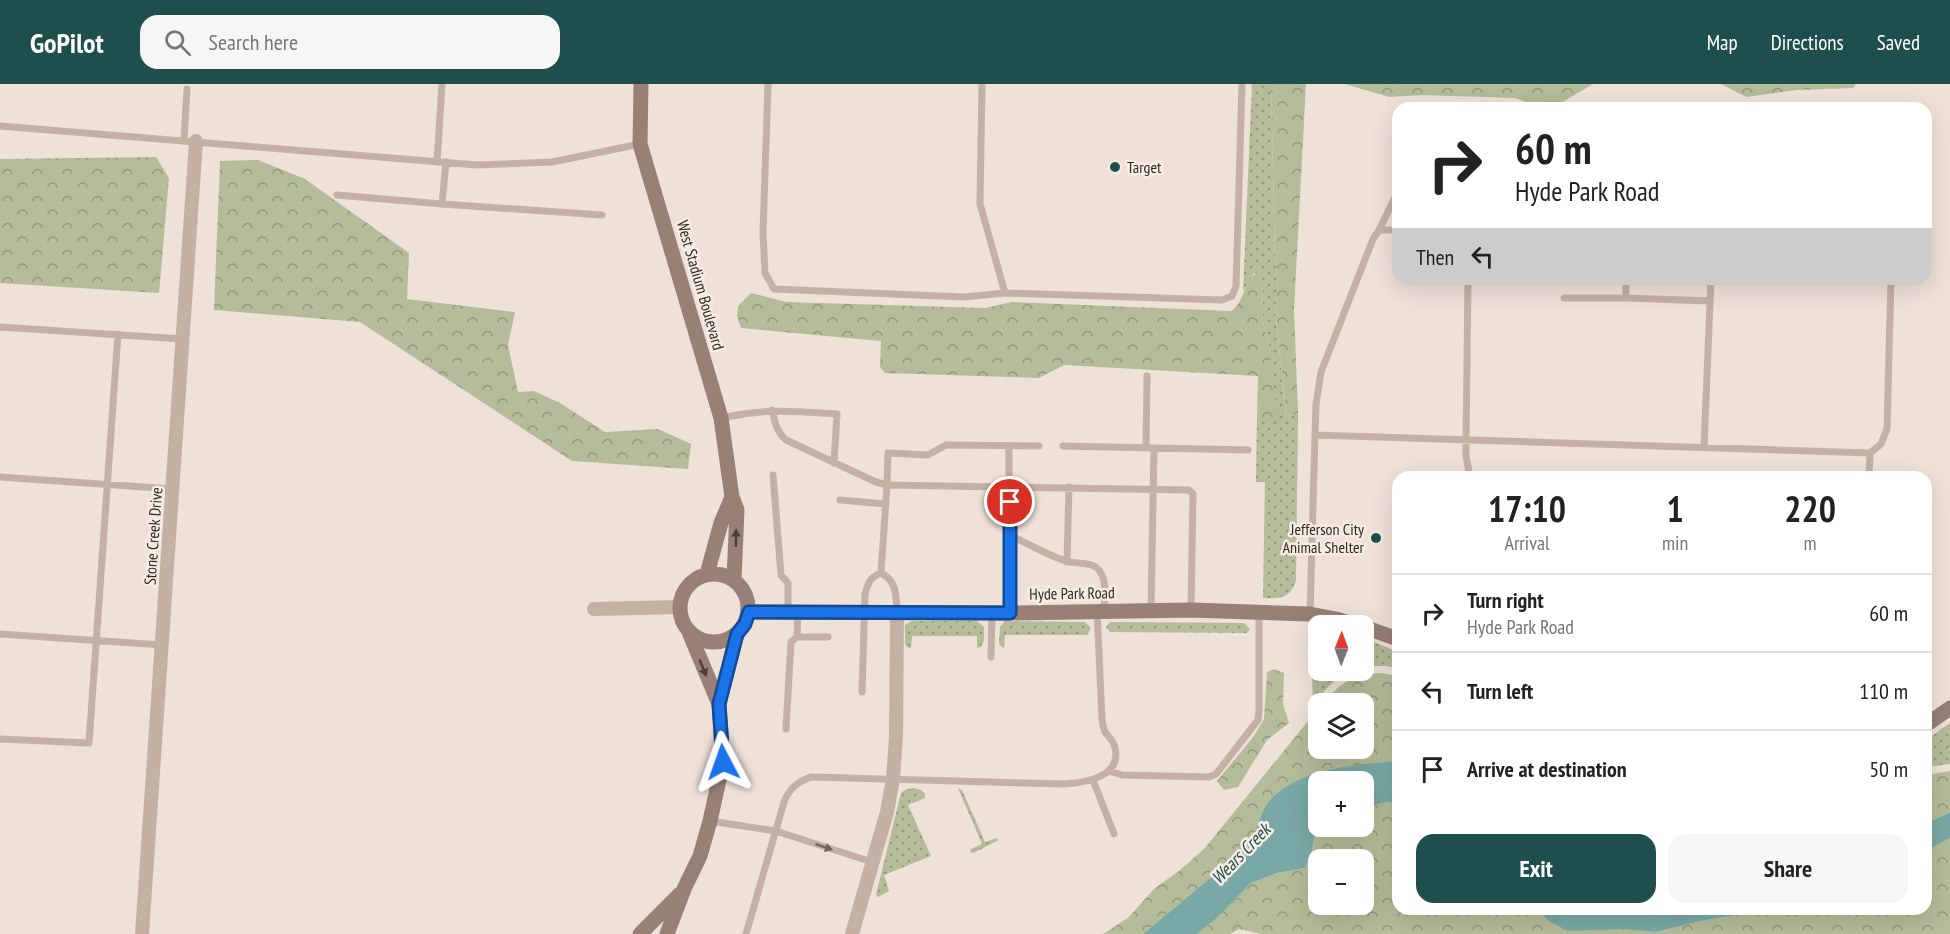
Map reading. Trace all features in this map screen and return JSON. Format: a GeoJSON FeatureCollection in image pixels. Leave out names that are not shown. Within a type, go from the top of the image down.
{"type":"FeatureCollection","features":[{"type":"Feature","properties":{"kind":"main road","name":"West Stadium Boulevard"},"geometry":{"type":"LineString","coordinates":[[641,84],[640,144],[721,418],[732,497],[737,510],[734,580]]}},
{"type":"Feature","properties":{"kind":"main road","name":"West Stadium Boulevard"},"geometry":{"type":"LineString","coordinates":[[707,574],[732,497]]}},
{"type":"Feature","properties":{"kind":"main road"},"geometry":{"type":"LineString","coordinates":[[689,632],[700,640],[713,643],[726,641],[737,634],[745,624],[749,612],[748,600],[743,588],[723,574],[707,574],[693,580],[684,592],[680,607],[682,620],[719,704]]}},
{"type":"Feature","properties":{"kind":"main road","name":"Hyde Park Road"},"geometry":{"type":"LineString","coordinates":[[749,612],[1010,613],[1191,610],[1315,615]]}},
{"type":"Feature","properties":{"kind":"main road"},"geometry":{"type":"LineString","coordinates":[[1374,631],[1392,637]]}},
{"type":"Feature","properties":{"kind":"main road"},"geometry":{"type":"LineString","coordinates":[[667,934],[700,856],[710,821],[723,762],[719,704],[737,634]]}},
{"type":"Feature","properties":{"kind":"main road"},"geometry":{"type":"LineString","coordinates":[[1932,721],[1950,708]]}},
{"type":"Feature","properties":{"kind":"main road"},"geometry":{"type":"LineString","coordinates":[[640,934],[684,890]]}},
{"type":"Feature","properties":{"kind":"main road"},"geometry":{"type":"LineString","coordinates":[[654,934],[684,890]]}},
{"type":"Feature","properties":{"kind":"street","name":"Stone Creek Drive"},"geometry":{"type":"LineString","coordinates":[[142,934],[183,339],[190,140]]}},
{"type":"Feature","properties":{"kind":"street"},"geometry":{"type":"LineString","coordinates":[[594,609],[680,607]]}},
{"type":"Feature","properties":{"kind":"street"},"geometry":{"type":"LineString","coordinates":[[852,934],[887,812],[893,779],[896,737],[897,612]]}},
{"type":"Feature","properties":{"kind":"lane"},"geometry":{"type":"LineString","coordinates":[[437,162],[442,84]]}},
{"type":"Feature","properties":{"kind":"lane"},"geometry":{"type":"LineString","coordinates":[[768,84],[763,233],[765,273],[774,289],[964,297],[1005,293],[1222,300],[1232,296],[1236,286],[1242,84]]}},
{"type":"Feature","properties":{"kind":"lane"},"geometry":{"type":"LineString","coordinates":[[982,84],[980,204],[1005,293]]}},
{"type":"Feature","properties":{"kind":"lane"},"geometry":{"type":"LineString","coordinates":[[187,88],[190,140]]}},
{"type":"Feature","properties":{"kind":"lane"},"geometry":{"type":"LineString","coordinates":[[0,126],[477,165],[552,162],[640,144]]}},
{"type":"Feature","properties":{"kind":"lane"},"geometry":{"type":"LineString","coordinates":[[442,204],[446,162]]}},
{"type":"Feature","properties":{"kind":"lane"},"geometry":{"type":"LineString","coordinates":[[337,195],[602,214]]}},
{"type":"Feature","properties":{"kind":"lane"},"geometry":{"type":"LineString","coordinates":[[1310,614],[1316,404],[1321,372],[1372,239],[1392,203]]}},
{"type":"Feature","properties":{"kind":"lane"},"geometry":{"type":"LineString","coordinates":[[1379,230],[1392,230]]}},
{"type":"Feature","properties":{"kind":"lane"},"geometry":{"type":"LineString","coordinates":[[1468,285],[1466,456],[1469,471]]}},
{"type":"Feature","properties":{"kind":"lane"},"geometry":{"type":"LineString","coordinates":[[1626,285],[1626,298]]}},
{"type":"Feature","properties":{"kind":"lane"},"geometry":{"type":"LineString","coordinates":[[1704,447],[1711,285]]}},
{"type":"Feature","properties":{"kind":"lane"},"geometry":{"type":"LineString","coordinates":[[1315,435],[1870,453],[1881,444],[1887,429],[1891,285]]}},
{"type":"Feature","properties":{"kind":"lane"},"geometry":{"type":"LineString","coordinates":[[1564,298],[1710,301]]}},
{"type":"Feature","properties":{"kind":"lane"},"geometry":{"type":"LineString","coordinates":[[0,327],[183,339]]}},
{"type":"Feature","properties":{"kind":"lane"},"geometry":{"type":"LineString","coordinates":[[0,739],[89,743],[118,334]]}},
{"type":"Feature","properties":{"kind":"lane"},"geometry":{"type":"LineString","coordinates":[[1146,448],[1147,376]]}},
{"type":"Feature","properties":{"kind":"lane"},"geometry":{"type":"LineString","coordinates":[[721,418],[750,411],[772,410],[837,414],[834,463]]}},
{"type":"Feature","properties":{"kind":"lane"},"geometry":{"type":"LineString","coordinates":[[772,410],[776,428],[786,440],[887,485],[1189,490],[1193,494],[1191,610]]}},
{"type":"Feature","properties":{"kind":"lane"},"geometry":{"type":"LineString","coordinates":[[881,573],[888,453],[928,455],[946,446],[1039,446]]}},
{"type":"Feature","properties":{"kind":"lane"},"geometry":{"type":"LineString","coordinates":[[1009,446],[1010,613]]}},
{"type":"Feature","properties":{"kind":"lane"},"geometry":{"type":"LineString","coordinates":[[1063,446],[1248,450]]}},
{"type":"Feature","properties":{"kind":"lane"},"geometry":{"type":"LineString","coordinates":[[1151,610],[1154,448]]}},
{"type":"Feature","properties":{"kind":"lane"},"geometry":{"type":"LineString","coordinates":[[1869,471],[1870,453]]}},
{"type":"Feature","properties":{"kind":"lane"},"geometry":{"type":"LineString","coordinates":[[773,475],[781,575],[788,583],[797,637]]}},
{"type":"Feature","properties":{"kind":"lane"},"geometry":{"type":"LineString","coordinates":[[0,477],[172,489]]}},
{"type":"Feature","properties":{"kind":"lane"},"geometry":{"type":"LineString","coordinates":[[1067,562],[1069,488]]}},
{"type":"Feature","properties":{"kind":"lane"},"geometry":{"type":"LineString","coordinates":[[840,500],[886,504]]}},
{"type":"Feature","properties":{"kind":"lane"},"geometry":{"type":"LineString","coordinates":[[746,934],[788,794],[802,780],[811,777],[1063,784],[1093,780],[1109,771],[1116,750],[1101,718],[1101,611],[1104,583],[1100,571],[1089,564],[1067,562],[1010,535]]}},
{"type":"Feature","properties":{"kind":"lane"},"geometry":{"type":"LineString","coordinates":[[862,692],[865,594],[868,582],[874,575],[881,573],[893,582],[897,612]]}},
{"type":"Feature","properties":{"kind":"lane"},"geometry":{"type":"LineString","coordinates":[[1109,771],[1122,775],[1209,777],[1216,774],[1257,720],[1259,710],[1258,612]]}},
{"type":"Feature","properties":{"kind":"lane"},"geometry":{"type":"LineString","coordinates":[[991,657],[992,613]]}},
{"type":"Feature","properties":{"kind":"lane"},"geometry":{"type":"LineString","coordinates":[[0,634],[162,645]]}},
{"type":"Feature","properties":{"kind":"lane"},"geometry":{"type":"LineString","coordinates":[[786,729],[791,642],[797,637],[828,637]]}},
{"type":"Feature","properties":{"kind":"lane"},"geometry":{"type":"LineString","coordinates":[[1093,780],[1114,834]]}},
{"type":"Feature","properties":{"kind":"lane"},"geometry":{"type":"LineString","coordinates":[[710,821],[776,831],[872,862]]}},
{"type":"Feature","properties":{"kind":"green space"},"geometry":{"type":"Polygon","coordinates":[[[1252,84],[1271,84],[1275,258],[1278,286],[1275,310],[1286,414],[1290,416],[1298,413],[1296,580],[1288,594],[1275,598],[1263,598],[1265,482],[1256,482],[1257,418],[1272,418],[1269,346],[1263,322],[1262,275],[1254,273],[1243,291],[1252,84]]]}},
{"type":"Feature","properties":{"kind":"green space"},"geometry":{"type":"Polygon","coordinates":[[[1271,84],[1306,84],[1294,310],[1298,413],[1290,416],[1286,414],[1275,310],[1278,286],[1275,258],[1271,84]]]}},
{"type":"Feature","properties":{"kind":"green space"},"geometry":{"type":"Polygon","coordinates":[[[1345,84],[1593,84],[1563,102],[1526,102],[1515,98],[1422,95],[1389,97],[1345,84]]]}},
{"type":"Feature","properties":{"kind":"green space"},"geometry":{"type":"Polygon","coordinates":[[[1721,84],[1856,84],[1853,88],[1796,90],[1746,97],[1721,84]]]}},
{"type":"Feature","properties":{"kind":"green space"},"geometry":{"type":"Polygon","coordinates":[[[156,157],[169,178],[159,293],[0,283],[0,159],[156,157]]]}},
{"type":"Feature","properties":{"kind":"green space"},"geometry":{"type":"Polygon","coordinates":[[[258,160],[305,179],[409,253],[407,299],[515,312],[508,345],[518,392],[534,391],[560,403],[605,432],[658,429],[691,444],[688,469],[572,461],[360,322],[214,310],[220,161],[258,160]]]}},
{"type":"Feature","properties":{"kind":"green space"},"geometry":{"type":"Polygon","coordinates":[[[1259,271],[1262,275],[1263,322],[1269,346],[1276,410],[1272,418],[1257,418],[1258,376],[1064,365],[1039,378],[885,373],[880,367],[881,341],[741,328],[737,316],[738,306],[751,293],[786,302],[985,308],[1012,302],[1231,311],[1236,307],[1250,280],[1259,271]]]}},
{"type":"Feature","properties":{"kind":"green space"},"geometry":{"type":"Polygon","coordinates":[[[912,621],[977,621],[984,627],[983,643],[977,648],[977,636],[912,636],[911,648],[907,647],[905,625],[912,621]]]}},
{"type":"Feature","properties":{"kind":"green space"},"geometry":{"type":"Polygon","coordinates":[[[1005,621],[1085,622],[1091,628],[1087,635],[1005,635],[1004,649],[999,644],[1000,627],[1005,621]]]}},
{"type":"Feature","properties":{"kind":"green space"},"geometry":{"type":"Polygon","coordinates":[[[1110,622],[1244,623],[1250,629],[1247,633],[1110,632],[1106,627],[1110,622]]]}},
{"type":"Feature","properties":{"kind":"green space"},"geometry":{"type":"Polygon","coordinates":[[[1374,642],[1392,650],[1392,667],[1374,666],[1374,642]]]}},
{"type":"Feature","properties":{"kind":"green space"},"geometry":{"type":"Polygon","coordinates":[[[1274,669],[1284,673],[1283,704],[1289,723],[1267,740],[1238,787],[1224,790],[1217,781],[1254,736],[1264,719],[1267,672],[1274,669]]]}},
{"type":"Feature","properties":{"kind":"green space"},"geometry":{"type":"Polygon","coordinates":[[[1374,674],[1392,675],[1392,762],[1330,771],[1308,771],[1308,787],[1258,824],[1251,844],[1143,934],[1103,934],[1128,918],[1155,888],[1204,849],[1308,721],[1308,759],[1374,759],[1374,693],[1333,693],[1346,681],[1374,681],[1374,674]]]}},
{"type":"Feature","properties":{"kind":"green space"},"geometry":{"type":"Polygon","coordinates":[[[1312,681],[1334,681],[1323,693],[1313,693],[1312,681]]]}},
{"type":"Feature","properties":{"kind":"green space"},"geometry":{"type":"Polygon","coordinates":[[[1950,723],[1950,764],[1932,766],[1932,736],[1950,723]]]}},
{"type":"Feature","properties":{"kind":"green space"},"geometry":{"type":"Polygon","coordinates":[[[1950,771],[1950,812],[1932,821],[1932,774],[1950,771]]]}},
{"type":"Feature","properties":{"kind":"green space"},"geometry":{"type":"Polygon","coordinates":[[[913,788],[925,794],[925,798],[908,805],[931,856],[884,875],[889,891],[878,897],[876,895],[901,793],[913,788]]]}},
{"type":"Feature","properties":{"kind":"green space"},"geometry":{"type":"Polygon","coordinates":[[[958,788],[962,790],[985,842],[998,839],[973,853],[970,852],[971,849],[982,844],[958,788]]]}},
{"type":"Feature","properties":{"kind":"green space"},"geometry":{"type":"Polygon","coordinates":[[[1392,803],[1392,915],[1543,915],[1547,920],[1655,932],[1738,915],[1932,915],[1932,848],[1950,838],[1950,934],[1261,934],[1239,929],[1230,934],[1197,934],[1217,918],[1251,883],[1277,873],[1305,868],[1308,861],[1308,915],[1374,915],[1374,849],[1312,849],[1314,837],[1374,837],[1374,805],[1392,803]]]}},
{"type":"Feature","properties":{"kind":"water"},"geometry":{"type":"Polygon","coordinates":[[[1392,762],[1392,803],[1374,805],[1374,771],[1325,771],[1392,762]]]}},
{"type":"Feature","properties":{"kind":"water","name":"Wears Creek"},"geometry":{"type":"Polygon","coordinates":[[[1308,777],[1308,837],[1314,837],[1312,849],[1308,849],[1308,861],[1305,868],[1277,873],[1251,883],[1217,918],[1197,934],[1143,934],[1251,844],[1265,808],[1272,798],[1308,777]]]}},
{"type":"Feature","properties":{"kind":"water"},"geometry":{"type":"Polygon","coordinates":[[[1950,812],[1950,838],[1932,848],[1932,821],[1950,812]]]}},
{"type":"Feature","properties":{"kind":"water"},"geometry":{"type":"Polygon","coordinates":[[[1543,915],[1738,915],[1655,932],[1623,929],[1568,931],[1547,920],[1543,915]]]}},
{"type":"Feature","properties":{"kind":"place","name":"Target"},"geometry":{"type":"Point","coordinates":[1115,167]}},
{"type":"Feature","properties":{"kind":"place","name":"Jefferson City Animal Shelter"},"geometry":{"type":"Point","coordinates":[1376,538]}},
{"type":"Feature","properties":{"kind":"route"},"geometry":{"type":"LineString","coordinates":[[723,762],[719,704],[737,634],[745,624],[749,612],[1010,613],[1010,502]]}}]}
